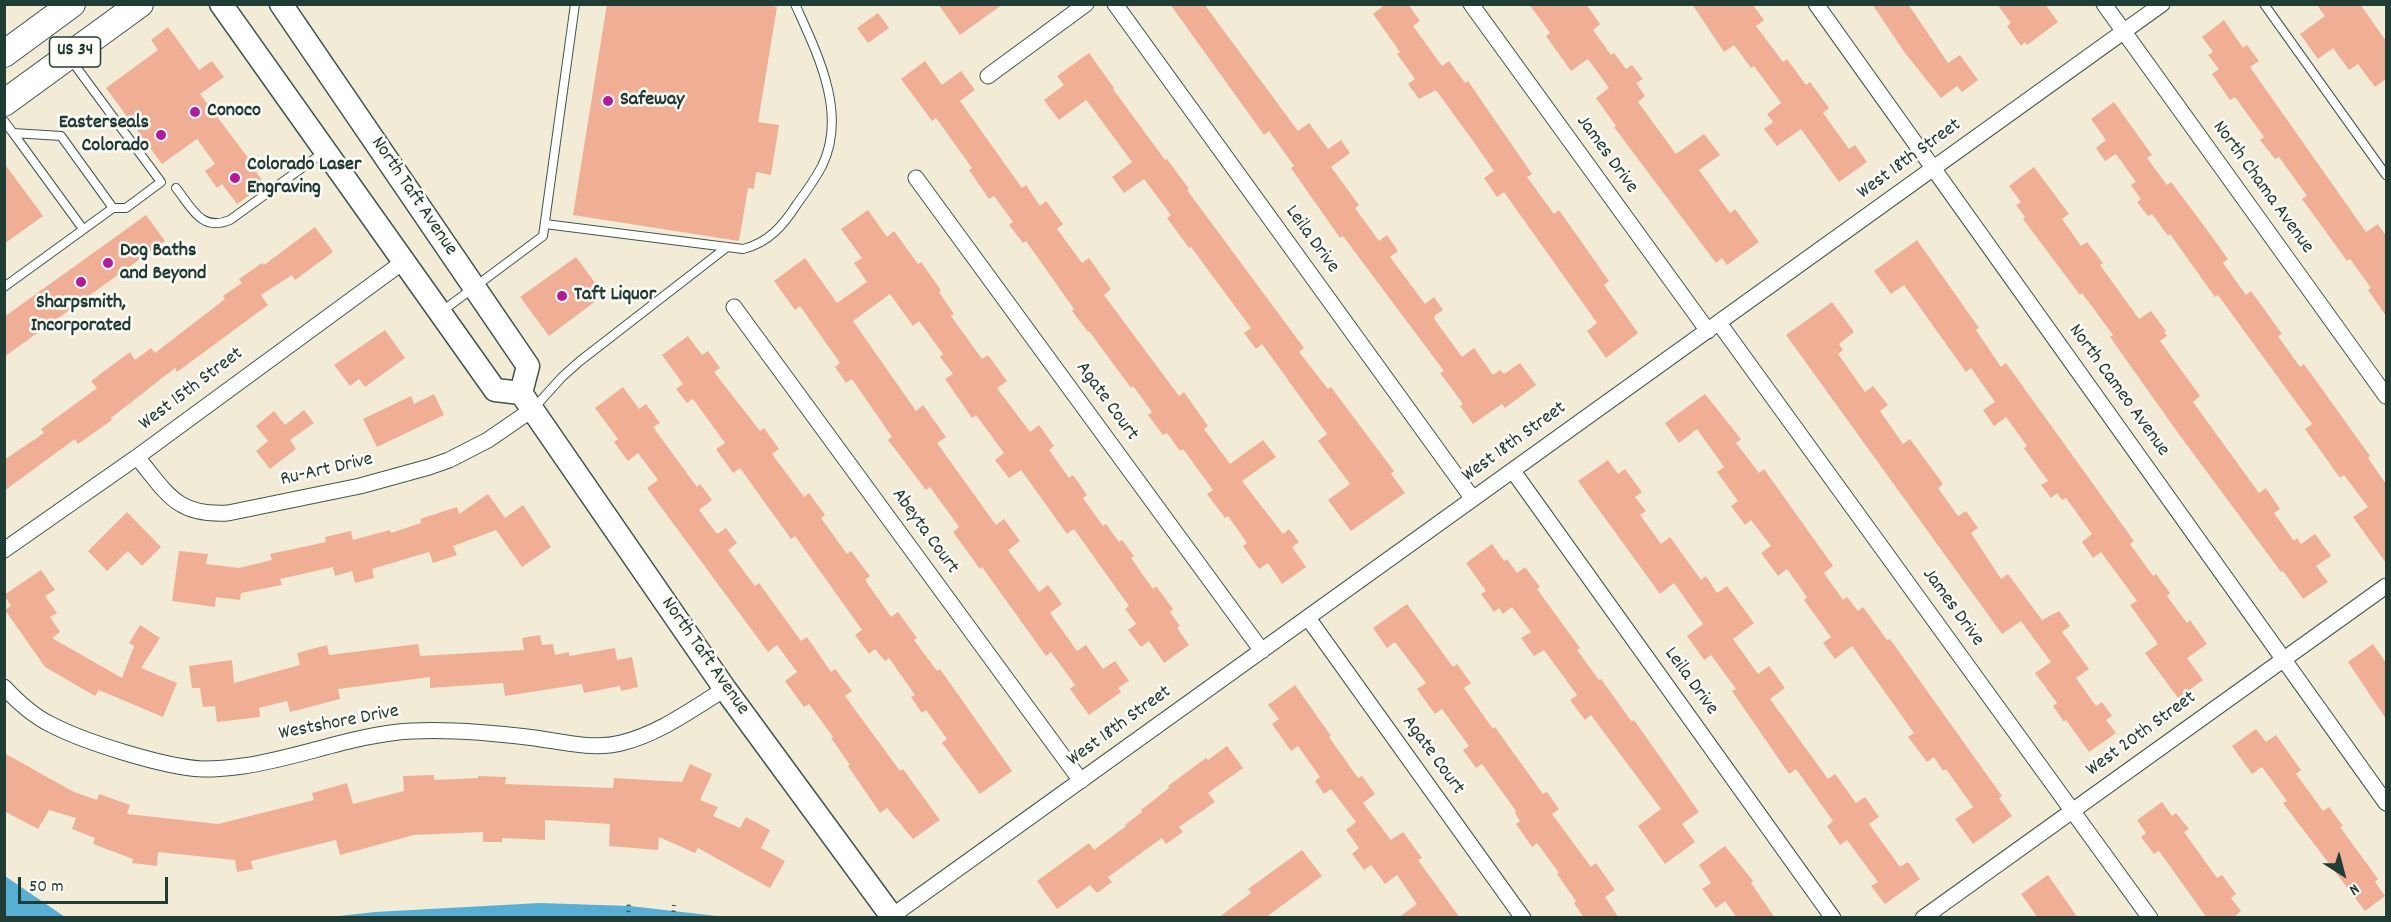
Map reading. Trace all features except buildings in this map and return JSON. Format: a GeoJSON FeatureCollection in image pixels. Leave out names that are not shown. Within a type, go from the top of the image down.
{"type":"FeatureCollection","features":[{"type":"Feature","properties":{"kind":"highway","name":"US 34"},"geometry":{"type":"LineString","coordinates":[[4,54],[72,4]]}},
{"type":"Feature","properties":{"kind":"highway","name":"US 34"},"geometry":{"type":"LineString","coordinates":[[4,103],[140,4]]}},
{"type":"Feature","properties":{"kind":"main road"},"geometry":{"type":"LineString","coordinates":[[221,4],[495,390],[527,401]]}},
{"type":"Feature","properties":{"kind":"main road","name":"North Taft Avenue"},"geometry":{"type":"LineString","coordinates":[[281,4],[528,366],[527,401],[725,689],[893,917]]}},
{"type":"Feature","properties":{"kind":"street"},"geometry":{"type":"LineString","coordinates":[[988,76],[1086,4]]}},
{"type":"Feature","properties":{"kind":"street","name":"Leila Drive"},"geometry":{"type":"LineString","coordinates":[[1115,4],[1473,499]]}},
{"type":"Feature","properties":{"kind":"street","name":"James Drive"},"geometry":{"type":"LineString","coordinates":[[1471,4],[2073,810],[2150,918]]}},
{"type":"Feature","properties":{"kind":"street","name":"North Cameo Avenue"},"geometry":{"type":"LineString","coordinates":[[1816,4],[2386,803]]}},
{"type":"Feature","properties":{"kind":"street","name":"North Chama Avenue"},"geometry":{"type":"LineString","coordinates":[[2104,4],[2386,396]]}},
{"type":"Feature","properties":{"kind":"street","name":"West 18th Street"},"geometry":{"type":"LineString","coordinates":[[893,917],[2162,4]]}},
{"type":"Feature","properties":{"kind":"street","name":"Agate Court"},"geometry":{"type":"LineString","coordinates":[[916,178],[1262,651]]}},
{"type":"Feature","properties":{"kind":"street","name":"West 15th Street"},"geometry":{"type":"LineString","coordinates":[[4,550],[137,457],[403,262]]}},
{"type":"Feature","properties":{"kind":"street","name":"Abeyta Court"},"geometry":{"type":"LineString","coordinates":[[734,307],[1081,781]]}},
{"type":"Feature","properties":{"kind":"street","name":"Ru-Art Drive"},"geometry":{"type":"LineString","coordinates":[[137,457],[164,490],[192,512],[228,513],[360,486],[439,464],[488,440],[527,401]]}},
{"type":"Feature","properties":{"kind":"street","name":"Leila Drive"},"geometry":{"type":"LineString","coordinates":[[1513,471],[1833,918]]}},
{"type":"Feature","properties":{"kind":"street","name":"West 20th Street"},"geometry":{"type":"LineString","coordinates":[[1923,918],[2386,586]]}},
{"type":"Feature","properties":{"kind":"street","name":"Agate Court"},"geometry":{"type":"LineString","coordinates":[[1308,618],[1523,918]]}},
{"type":"Feature","properties":{"kind":"street","name":"Westshore Drive"},"geometry":{"type":"LineString","coordinates":[[4,687],[19,704],[49,724],[80,738],[155,759],[202,769],[243,766],[393,732],[504,735],[602,745],[621,743],[663,727],[725,689]]}},
{"type":"Feature","properties":{"kind":"lane"},"geometry":{"type":"LineString","coordinates":[[440,312],[543,236],[575,4]]}},
{"type":"Feature","properties":{"kind":"lane"},"geometry":{"type":"LineString","coordinates":[[545,224],[743,249],[758,246],[771,236],[788,218],[822,165],[832,133],[831,103],[823,71],[795,4]]}},
{"type":"Feature","properties":{"kind":"lane"},"geometry":{"type":"LineString","coordinates":[[2264,4],[2386,175]]}},
{"type":"Feature","properties":{"kind":"lane"},"geometry":{"type":"LineString","coordinates":[[4,287],[113,208],[126,208],[161,182],[69,56]]}},
{"type":"Feature","properties":{"kind":"lane"},"geometry":{"type":"LineString","coordinates":[[4,121],[83,229]]}},
{"type":"Feature","properties":{"kind":"lane"},"geometry":{"type":"LineString","coordinates":[[13,133],[61,136],[113,208]]}},
{"type":"Feature","properties":{"kind":"lane"},"geometry":{"type":"LineString","coordinates":[[176,188],[202,221],[210,224],[222,223],[230,220],[325,151]]}},
{"type":"Feature","properties":{"kind":"lane"},"geometry":{"type":"LineString","coordinates":[[527,401],[727,247]]}},
{"type":"Feature","properties":{"kind":"path"},"geometry":{"type":"LineString","coordinates":[[628,918],[629,901]]}},
{"type":"Feature","properties":{"kind":"path"},"geometry":{"type":"LineString","coordinates":[[673,918],[674,905]]}},
{"type":"Feature","properties":{"kind":"water"},"geometry":{"type":"Polygon","coordinates":[[[5,876],[65,917],[5,917],[5,876]]]}},
{"type":"Feature","properties":{"kind":"water"},"geometry":{"type":"Polygon","coordinates":[[[540,903],[630,906],[725,917],[330,917],[375,912],[540,903]]]}},
{"type":"Feature","properties":{"kind":"place","name":"Safeway"},"geometry":{"type":"Point","coordinates":[608,101]}},
{"type":"Feature","properties":{"kind":"place","name":"Conoco"},"geometry":{"type":"Point","coordinates":[195,112]}},
{"type":"Feature","properties":{"kind":"place","name":"Easterseals Colorado"},"geometry":{"type":"Point","coordinates":[161,135]}},
{"type":"Feature","properties":{"kind":"place","name":"Colorado Laser Engraving"},"geometry":{"type":"Point","coordinates":[235,178]}},
{"type":"Feature","properties":{"kind":"place","name":"Dog Baths and Beyond"},"geometry":{"type":"Point","coordinates":[108,263]}},
{"type":"Feature","properties":{"kind":"place","name":"Sharpsmith, Incorporated"},"geometry":{"type":"Point","coordinates":[81,282]}},
{"type":"Feature","properties":{"kind":"place","name":"Taft Liquor"},"geometry":{"type":"Point","coordinates":[562,296]}}]}
